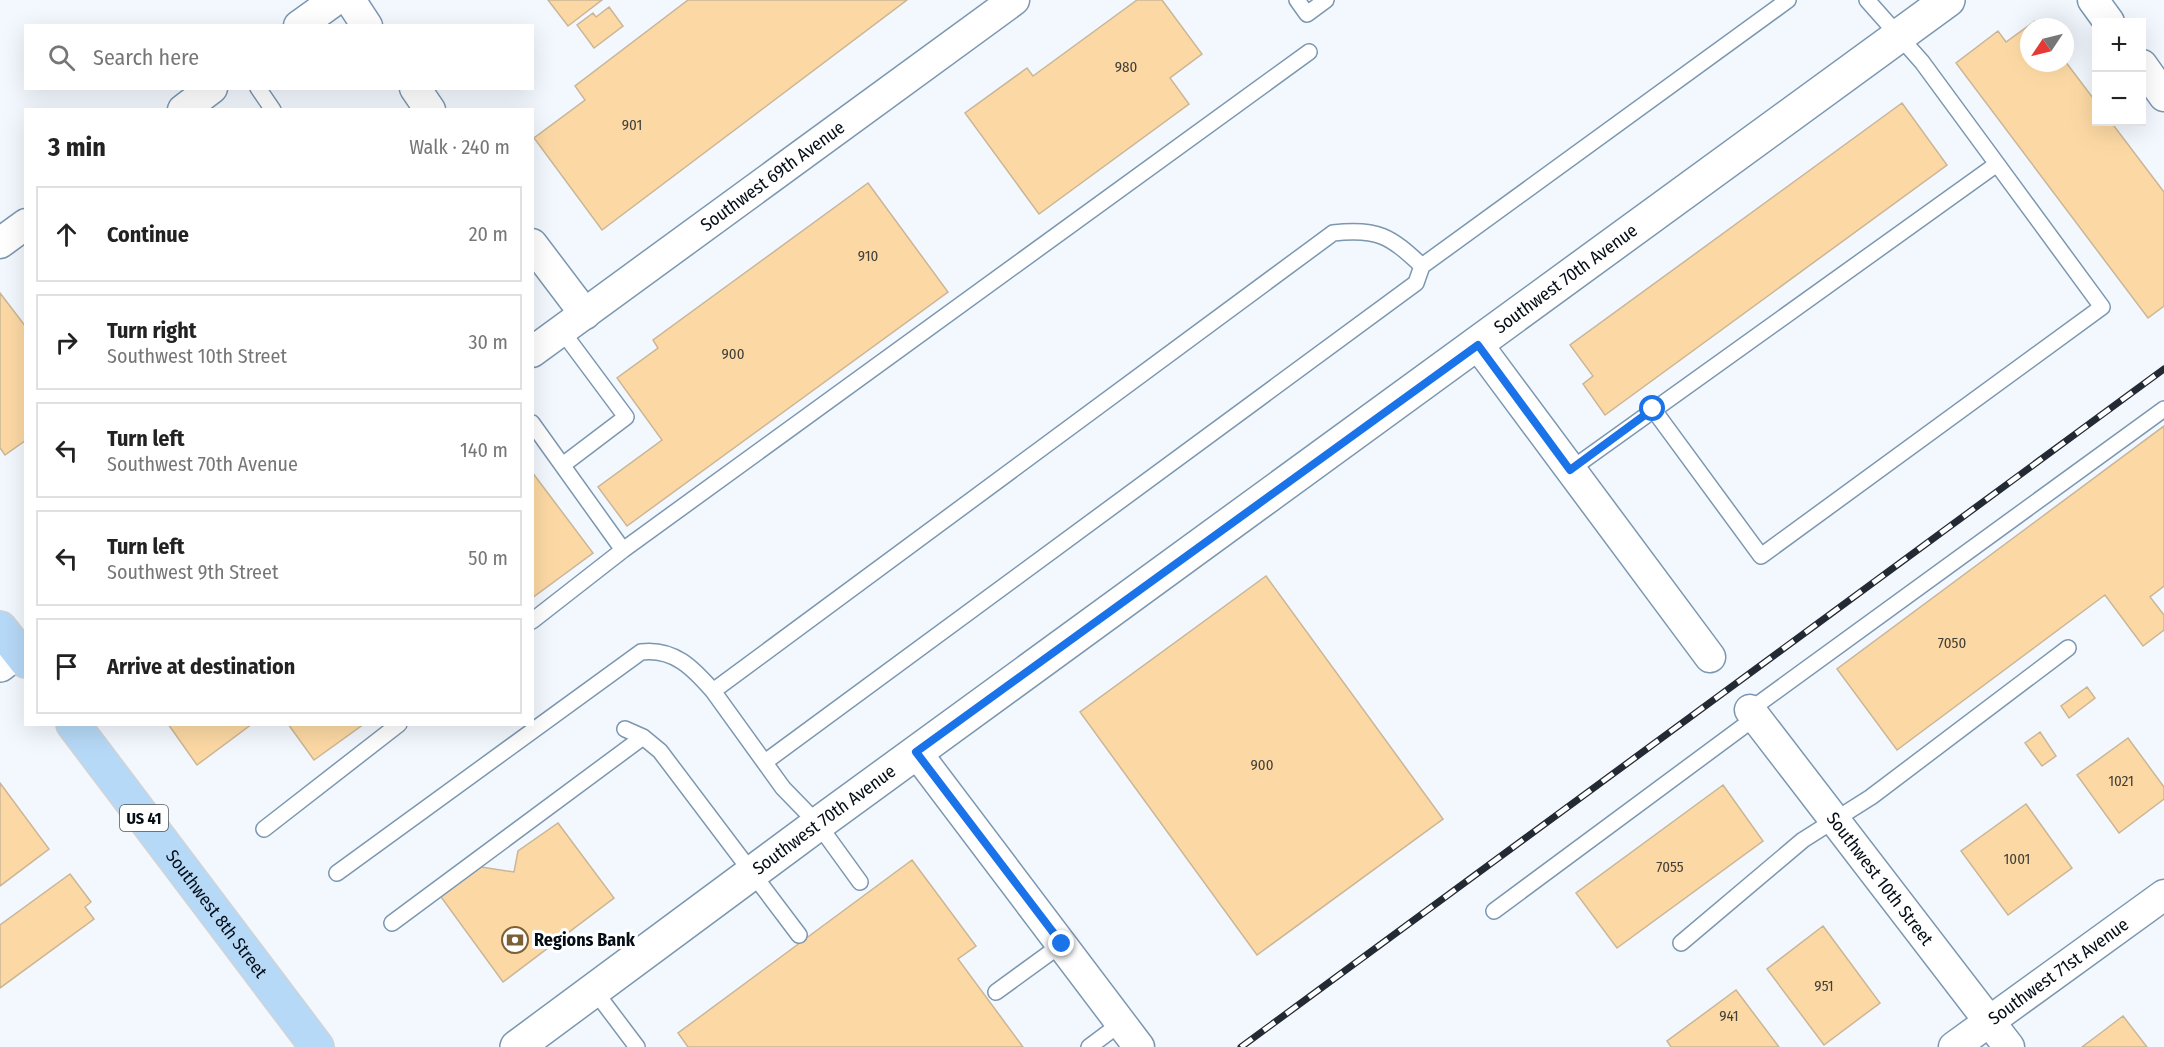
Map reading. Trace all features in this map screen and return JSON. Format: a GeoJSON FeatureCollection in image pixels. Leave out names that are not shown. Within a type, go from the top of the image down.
{"type":"FeatureCollection","features":[{"type":"Feature","properties":{"kind":"main road","name":"Southwest 8th Street"},"geometry":{"type":"LineString","coordinates":[[75,726],[317,1047]]}},
{"type":"Feature","properties":{"kind":"street"},"geometry":{"type":"LineString","coordinates":[[302,24],[335,0]]}},
{"type":"Feature","properties":{"kind":"street"},"geometry":{"type":"LineString","coordinates":[[350,0],[366,24]]}},
{"type":"Feature","properties":{"kind":"street","name":"Southwest 69th Avenue"},"geometry":{"type":"LineString","coordinates":[[534,351],[1014,0]]}},
{"type":"Feature","properties":{"kind":"street","name":"Southwest 70th Avenue"},"geometry":{"type":"LineString","coordinates":[[517,1047],[916,752],[1478,345],[1948,0]]}},
{"type":"Feature","properties":{"kind":"street"},"geometry":{"type":"LineString","coordinates":[[2093,0],[2106,18]]}},
{"type":"Feature","properties":{"kind":"street"},"geometry":{"type":"LineString","coordinates":[[2146,71],[2164,96]]}},
{"type":"Feature","properties":{"kind":"street"},"geometry":{"type":"LineString","coordinates":[[186,108],[209,90]]}},
{"type":"Feature","properties":{"kind":"street"},"geometry":{"type":"LineString","coordinates":[[416,90],[429,108]]}},
{"type":"Feature","properties":{"kind":"street"},"geometry":{"type":"LineString","coordinates":[[0,243],[24,225]]}},
{"type":"Feature","properties":{"kind":"street"},"geometry":{"type":"LineString","coordinates":[[534,248],[573,322]]}},
{"type":"Feature","properties":{"kind":"street"},"geometry":{"type":"LineString","coordinates":[[1478,345],[1710,657]]}},
{"type":"Feature","properties":{"kind":"street","name":"Southwest 10th Street"},"geometry":{"type":"LineString","coordinates":[[1753,714],[2009,1047]]}},
{"type":"Feature","properties":{"kind":"street"},"geometry":{"type":"LineString","coordinates":[[916,752],[1139,1047]]}},
{"type":"Feature","properties":{"kind":"street","name":"Southwest 71st Avenue"},"geometry":{"type":"LineString","coordinates":[[1954,1047],[2164,895]]}},
{"type":"Feature","properties":{"kind":"lane"},"geometry":{"type":"LineString","coordinates":[[1297,0],[1307,14],[1326,0]]}},
{"type":"Feature","properties":{"kind":"lane"},"geometry":{"type":"LineString","coordinates":[[765,762],[1416,283],[1422,266],[1788,0]]}},
{"type":"Feature","properties":{"kind":"lane"},"geometry":{"type":"LineString","coordinates":[[1653,409],[1761,556],[2102,307],[1997,164],[1899,36],[1867,0]]}},
{"type":"Feature","properties":{"kind":"lane"},"geometry":{"type":"LineString","coordinates":[[534,619],[623,550],[1309,52]]}},
{"type":"Feature","properties":{"kind":"lane"},"geometry":{"type":"LineString","coordinates":[[259,90],[272,108]]}},
{"type":"Feature","properties":{"kind":"lane"},"geometry":{"type":"LineString","coordinates":[[1570,470],[1997,164]]}},
{"type":"Feature","properties":{"kind":"lane"},"geometry":{"type":"LineString","coordinates":[[713,691],[1333,233],[1365,230],[1398,244],[1422,266]]}},
{"type":"Feature","properties":{"kind":"lane"},"geometry":{"type":"LineString","coordinates":[[564,464],[626,417],[573,322]]}},
{"type":"Feature","properties":{"kind":"lane"},"geometry":{"type":"LineString","coordinates":[[1494,911],[1753,714],[2164,409]]}},
{"type":"Feature","properties":{"kind":"lane"},"geometry":{"type":"LineString","coordinates":[[534,426],[564,464],[623,550]]}},
{"type":"Feature","properties":{"kind":"lane"},"geometry":{"type":"LineString","coordinates":[[1681,943],[1803,840],[1835,821],[2068,648]]}},
{"type":"Feature","properties":{"kind":"lane"},"geometry":{"type":"LineString","coordinates":[[337,873],[641,652],[658,650],[689,664],[713,691],[783,788],[818,824],[860,882]]}},
{"type":"Feature","properties":{"kind":"lane"},"geometry":{"type":"LineString","coordinates":[[264,829],[396,726]]}},
{"type":"Feature","properties":{"kind":"lane"},"geometry":{"type":"LineString","coordinates":[[625,729],[643,737],[660,751],[799,935]]}},
{"type":"Feature","properties":{"kind":"lane"},"geometry":{"type":"LineString","coordinates":[[392,923],[643,737]]}},
{"type":"Feature","properties":{"kind":"lane"},"geometry":{"type":"LineString","coordinates":[[996,992],[1062,944]]}},
{"type":"Feature","properties":{"kind":"lane"},"geometry":{"type":"LineString","coordinates":[[594,990],[637,1047]]}},
{"type":"Feature","properties":{"kind":"lane"},"geometry":{"type":"LineString","coordinates":[[1089,1047],[1121,1023]]}},
{"type":"Feature","properties":{"kind":"building"},"geometry":{"type":"Polygon","coordinates":[[[548,0],[602,0],[568,26],[548,0]]]}},
{"type":"Feature","properties":{"kind":"building"},"geometry":{"type":"Polygon","coordinates":[[[688,0],[907,0],[602,230],[534,138],[585,100],[575,86],[688,0]]]}},
{"type":"Feature","properties":{"kind":"building"},"geometry":{"type":"Polygon","coordinates":[[[1137,0],[1162,0],[1202,54],[1170,78],[1189,104],[1039,214],[965,113],[1027,68],[1033,76],[1137,0]]]}},
{"type":"Feature","properties":{"kind":"building"},"geometry":{"type":"Polygon","coordinates":[[[609,7],[623,26],[594,48],[577,25],[593,13],[596,17],[609,7]]]}},
{"type":"Feature","properties":{"kind":"building"},"geometry":{"type":"Polygon","coordinates":[[[1998,31],[2006,42],[2020,32],[2020,72],[2073,72],[2092,97],[2092,126],[2114,126],[2164,192],[2164,306],[2148,318],[1956,63],[1998,31]]]}},
{"type":"Feature","properties":{"kind":"building"},"geometry":{"type":"Polygon","coordinates":[[[1902,103],[1947,165],[1605,415],[1583,384],[1593,376],[1570,345],[1902,103]]]}},
{"type":"Feature","properties":{"kind":"building"},"geometry":{"type":"Polygon","coordinates":[[[868,183],[948,292],[627,526],[598,487],[662,440],[617,378],[658,348],[653,340],[868,183]]]}},
{"type":"Feature","properties":{"kind":"building"},"geometry":{"type":"Polygon","coordinates":[[[0,293],[24,324],[24,441],[5,455],[0,448],[0,293]]]}},
{"type":"Feature","properties":{"kind":"building"},"geometry":{"type":"Polygon","coordinates":[[[2164,426],[2164,586],[2150,597],[2164,615],[2164,630],[2143,646],[2105,595],[1897,750],[1837,669],[2164,426]]]}},
{"type":"Feature","properties":{"kind":"building"},"geometry":{"type":"Polygon","coordinates":[[[534,475],[593,553],[534,597],[534,475]]]}},
{"type":"Feature","properties":{"kind":"building"},"geometry":{"type":"Polygon","coordinates":[[[1266,576],[1443,819],[1257,955],[1080,712],[1266,576]]]}},
{"type":"Feature","properties":{"kind":"building"},"geometry":{"type":"Polygon","coordinates":[[[2087,687],[2095,698],[2069,718],[2061,706],[2087,687]]]}},
{"type":"Feature","properties":{"kind":"building"},"geometry":{"type":"Polygon","coordinates":[[[169,726],[249,726],[197,765],[169,726]]]}},
{"type":"Feature","properties":{"kind":"building"},"geometry":{"type":"Polygon","coordinates":[[[289,726],[361,726],[314,760],[289,726]]]}},
{"type":"Feature","properties":{"kind":"building"},"geometry":{"type":"Polygon","coordinates":[[[2040,732],[2056,756],[2042,766],[2025,743],[2040,732]]]}},
{"type":"Feature","properties":{"kind":"building"},"geometry":{"type":"Polygon","coordinates":[[[2128,738],[2164,787],[2164,799],[2119,833],[2077,775],[2128,738]]]}},
{"type":"Feature","properties":{"kind":"building"},"geometry":{"type":"Polygon","coordinates":[[[0,783],[49,849],[0,886],[0,783]]]}},
{"type":"Feature","properties":{"kind":"building"},"geometry":{"type":"Polygon","coordinates":[[[1723,785],[1763,841],[1617,948],[1576,893],[1723,785]]]}},
{"type":"Feature","properties":{"kind":"building"},"geometry":{"type":"Polygon","coordinates":[[[2026,804],[2072,868],[2008,915],[1961,851],[2026,804]]]}},
{"type":"Feature","properties":{"kind":"building","name":"Regions Bank"},"geometry":{"type":"Polygon","coordinates":[[[558,823],[614,898],[503,982],[433,886],[462,864],[514,872],[518,851],[558,823]]]}},
{"type":"Feature","properties":{"kind":"building"},"geometry":{"type":"Polygon","coordinates":[[[912,860],[976,946],[958,959],[1023,1047],[688,1047],[678,1033],[912,860]]]}},
{"type":"Feature","properties":{"kind":"building"},"geometry":{"type":"Polygon","coordinates":[[[70,874],[91,902],[85,907],[94,919],[0,988],[0,925],[70,874]]]}},
{"type":"Feature","properties":{"kind":"building"},"geometry":{"type":"Polygon","coordinates":[[[1823,926],[1880,1003],[1824,1045],[1767,969],[1823,926]]]}},
{"type":"Feature","properties":{"kind":"building"},"geometry":{"type":"Polygon","coordinates":[[[1736,990],[1779,1047],[1671,1047],[1667,1041],[1736,990]]]}},
{"type":"Feature","properties":{"kind":"building"},"geometry":{"type":"Polygon","coordinates":[[[2123,1016],[2147,1047],[2082,1047],[2102,1032],[2123,1016]]]}},
{"type":"Feature","properties":{"kind":"railway"},"geometry":{"type":"LineString","coordinates":[[1241,1047],[2164,369]]}},
{"type":"Feature","properties":{"kind":"place","name":"Regions Bank"},"geometry":{"type":"Point","coordinates":[515,940]}},
{"type":"Feature","properties":{"kind":"route"},"geometry":{"type":"LineString","coordinates":[[1062,944],[916,752],[1478,345],[1570,470],[1653,409]]}}]}
